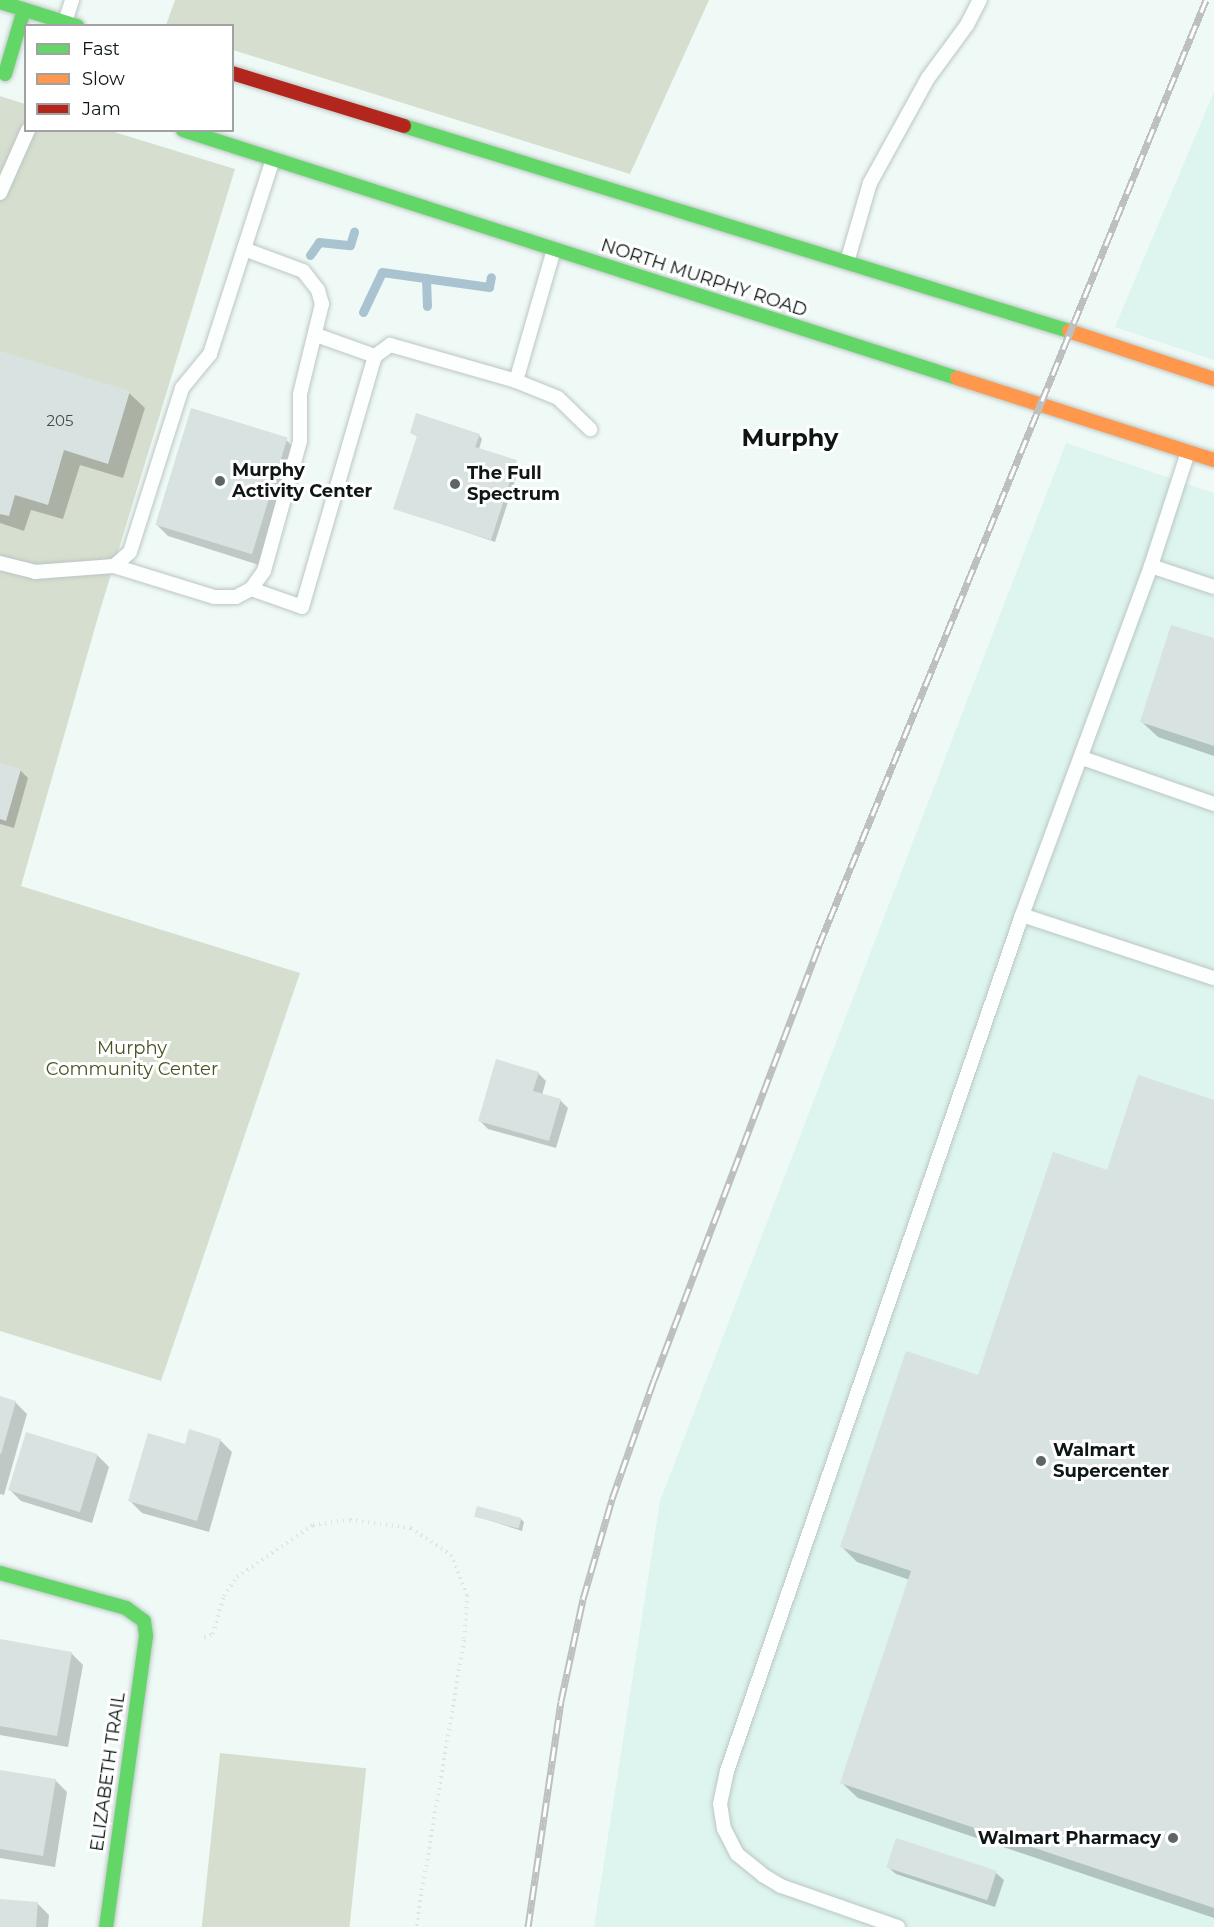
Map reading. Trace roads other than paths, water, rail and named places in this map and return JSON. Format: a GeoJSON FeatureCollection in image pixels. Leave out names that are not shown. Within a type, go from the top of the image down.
{"type":"FeatureCollection","features":[{"type":"Feature","properties":{"kind":"main road"},"geometry":{"type":"LineString","coordinates":[[0,2],[26,5],[69,24]]}},
{"type":"Feature","properties":{"kind":"main road"},"geometry":{"type":"LineString","coordinates":[[7,75],[26,5]]}},
{"type":"Feature","properties":{"kind":"main road"},"geometry":{"type":"LineString","coordinates":[[234,74],[847,262],[1214,379]]}},
{"type":"Feature","properties":{"kind":"main road","name":"NORTH MURPHY ROAD"},"geometry":{"type":"LineString","coordinates":[[189,132],[1214,460]]}},
{"type":"Feature","properties":{"kind":"main road","name":"ELIZABETH TRAIL"},"geometry":{"type":"LineString","coordinates":[[0,1573],[126,1608],[144,1621],[145,1645],[106,1927]]}},
{"type":"Feature","properties":{"kind":"lane"},"geometry":{"type":"LineString","coordinates":[[69,24],[72,0]]}},
{"type":"Feature","properties":{"kind":"lane"},"geometry":{"type":"LineString","coordinates":[[847,262],[870,183],[927,78],[968,25],[980,0]]}},
{"type":"Feature","properties":{"kind":"lane"},"geometry":{"type":"LineString","coordinates":[[0,88],[7,75]]}},
{"type":"Feature","properties":{"kind":"lane"},"geometry":{"type":"LineString","coordinates":[[0,193],[27,132]]}},
{"type":"Feature","properties":{"kind":"lane"},"geometry":{"type":"LineString","coordinates":[[114,566],[130,552],[182,388],[210,354],[273,159]]}},
{"type":"Feature","properties":{"kind":"lane"},"geometry":{"type":"LineString","coordinates":[[0,563],[35,572],[114,566],[214,597],[236,597],[251,589],[264,571],[297,451],[300,394],[322,304],[318,290],[303,271],[244,249]]}},
{"type":"Feature","properties":{"kind":"lane"},"geometry":{"type":"LineString","coordinates":[[516,381],[554,249]]}},
{"type":"Feature","properties":{"kind":"lane"},"geometry":{"type":"LineString","coordinates":[[316,335],[375,356]]}},
{"type":"Feature","properties":{"kind":"lane"},"geometry":{"type":"LineString","coordinates":[[251,589],[302,607],[375,356],[390,345],[516,381],[558,398],[591,429]]}},
{"type":"Feature","properties":{"kind":"lane"},"geometry":{"type":"LineString","coordinates":[[898,1927],[781,1886],[763,1875],[737,1854],[724,1829],[720,1803],[727,1771],[1022,915],[1082,759],[1151,566],[1188,452]]}},
{"type":"Feature","properties":{"kind":"lane"},"geometry":{"type":"LineString","coordinates":[[1151,566],[1214,588]]}},
{"type":"Feature","properties":{"kind":"lane"},"geometry":{"type":"LineString","coordinates":[[1082,759],[1214,804]]}},
{"type":"Feature","properties":{"kind":"lane"},"geometry":{"type":"LineString","coordinates":[[1022,915],[1214,978]]}},
{"type":"Feature","properties":{"kind":"waterway"},"geometry":{"type":"LineString","coordinates":[[310,255],[319,242],[350,245],[354,232]]}},
{"type":"Feature","properties":{"kind":"waterway"},"geometry":{"type":"LineString","coordinates":[[363,312],[382,272],[489,287],[491,277]]}},
{"type":"Feature","properties":{"kind":"waterway"},"geometry":{"type":"LineString","coordinates":[[426,278],[427,306]]}},
{"type":"Feature","properties":{"kind":"railway"},"geometry":{"type":"LineString","coordinates":[[528,1927],[561,1701],[583,1599],[612,1499],[654,1380],[819,945],[1206,0]]}},
{"type":"Feature","properties":{"kind":"place","name":"Murphy Activity Center"},"geometry":{"type":"Point","coordinates":[220,481]}},
{"type":"Feature","properties":{"kind":"place","name":"The Full Spectrum"},"geometry":{"type":"Point","coordinates":[455,484]}},
{"type":"Feature","properties":{"kind":"place","name":"Walmart Supercenter"},"geometry":{"type":"Point","coordinates":[1041,1461]}},
{"type":"Feature","properties":{"kind":"place","name":"Walmart Pharmacy"},"geometry":{"type":"Point","coordinates":[1173,1838]}},
{"type":"Feature","properties":{"kind":"district","name":"Murphy"},"geometry":{"type":"Point","coordinates":[790,438]}},
{"type":"Feature","properties":{"kind":"park label","name":"Murphy Community Center"},"geometry":{"type":"Point","coordinates":[132,1059]}}]}
